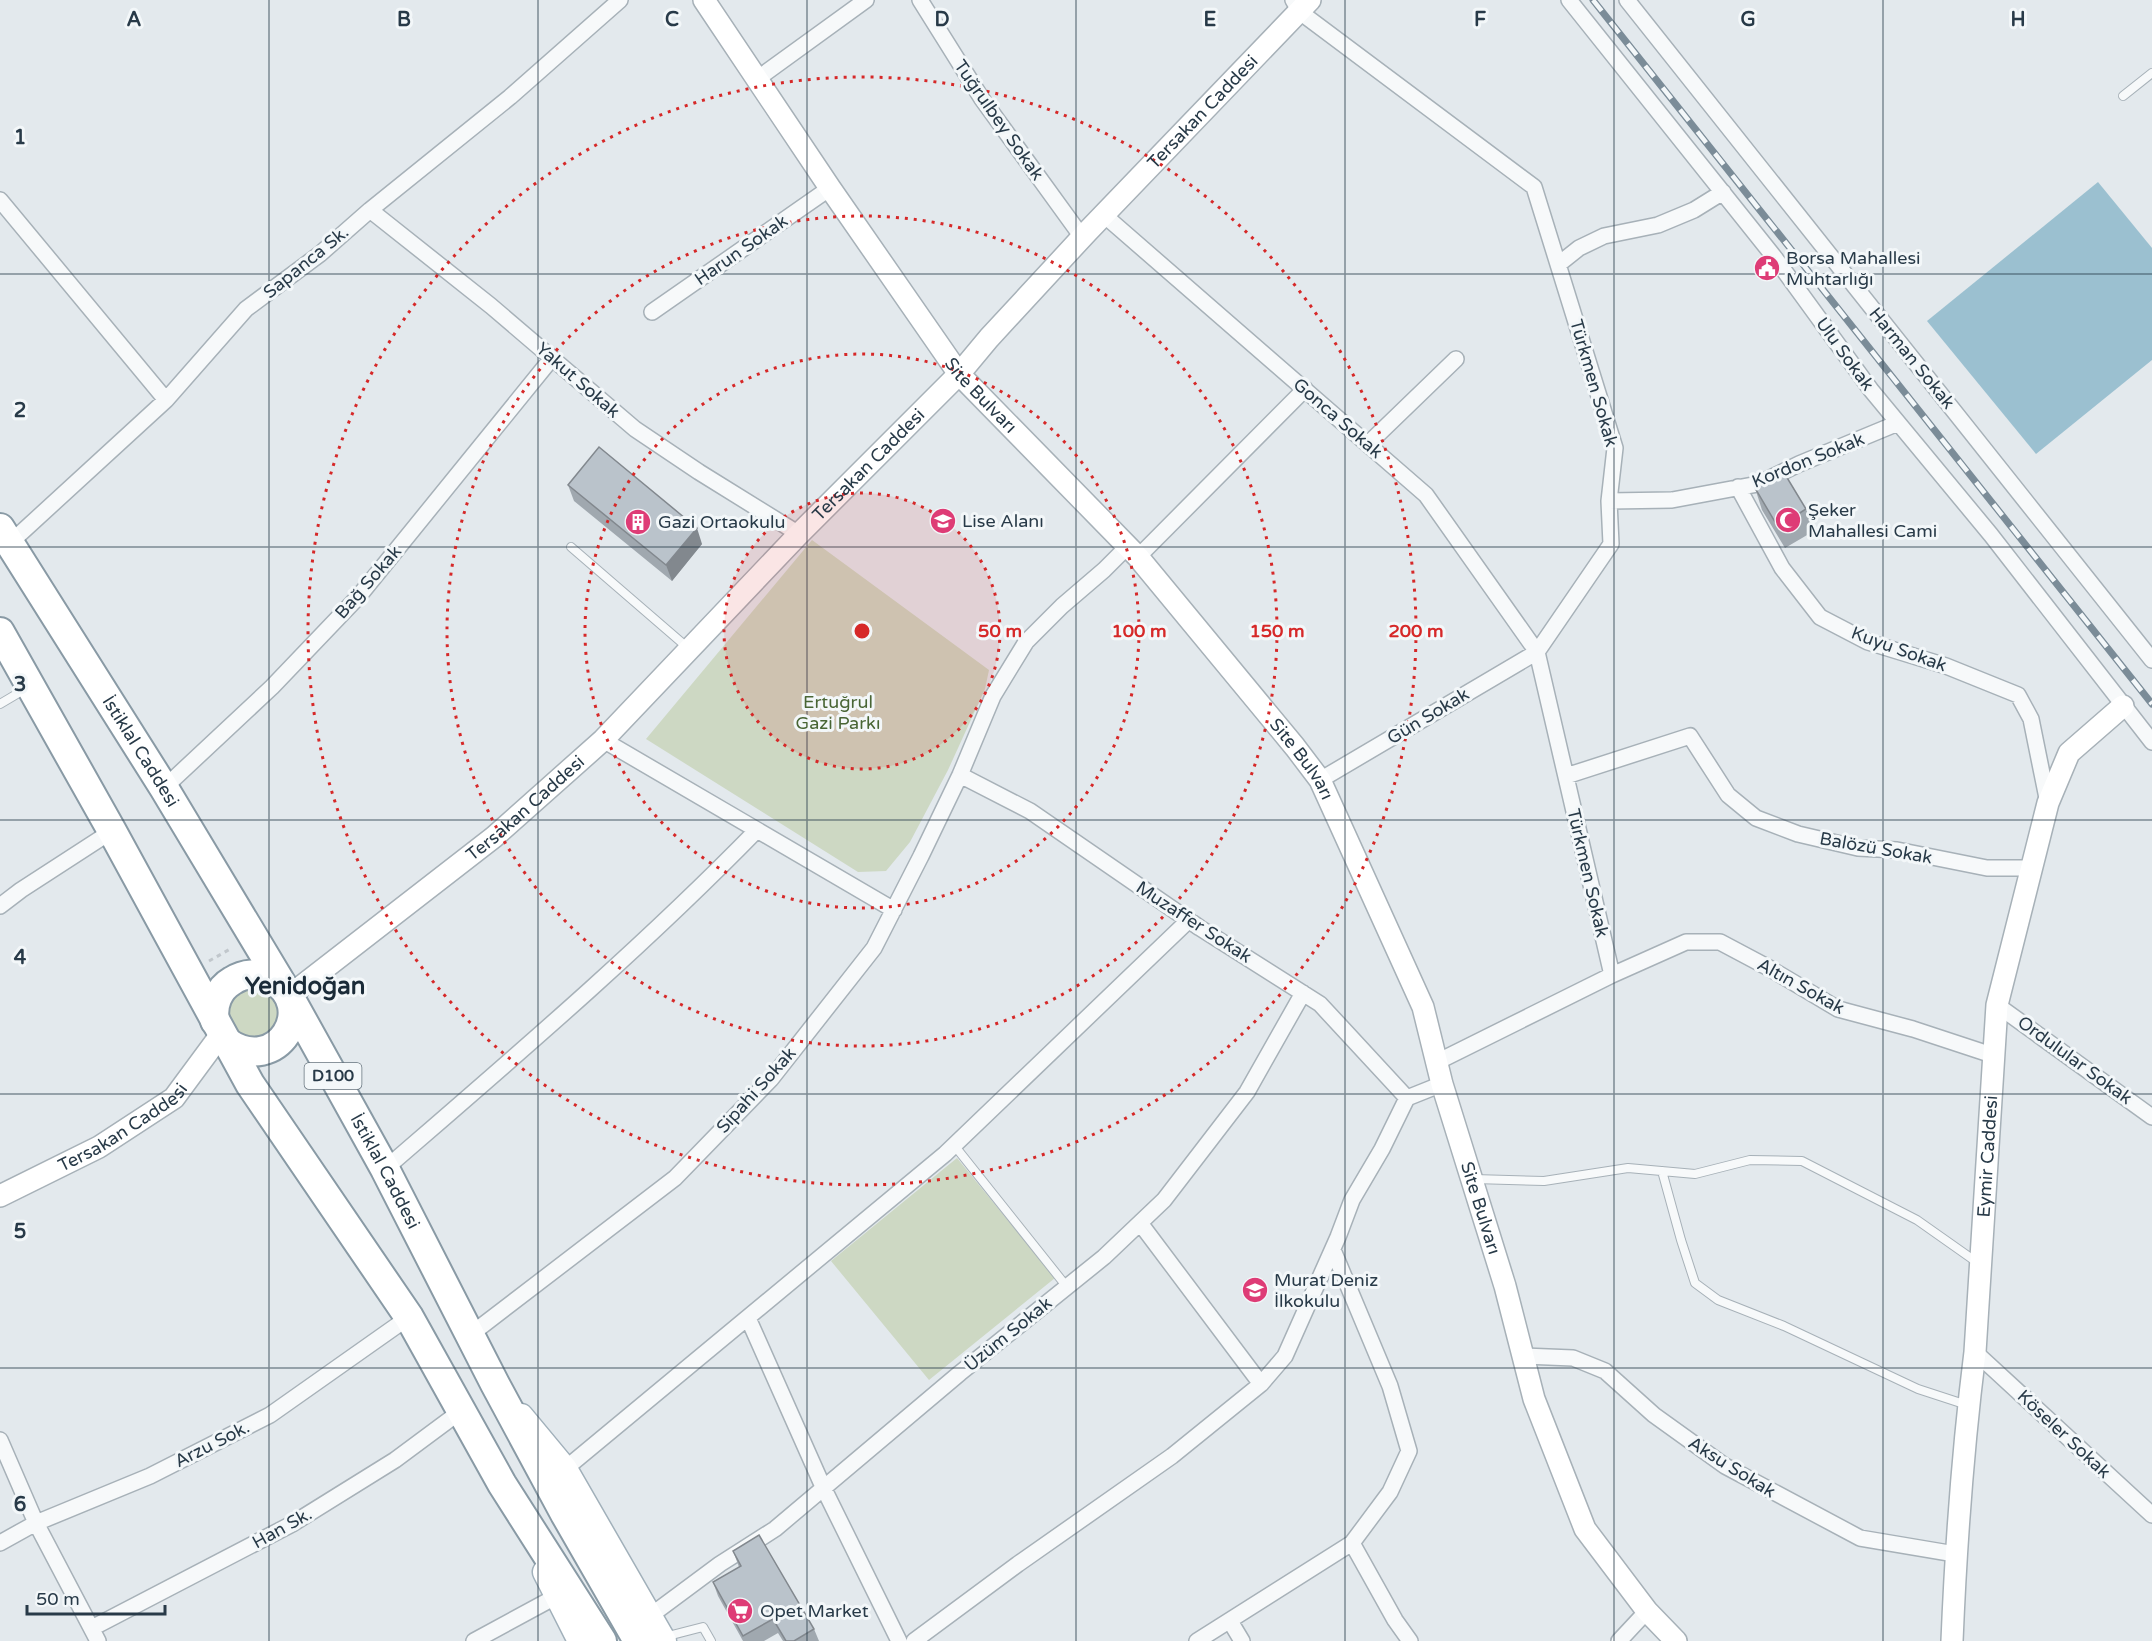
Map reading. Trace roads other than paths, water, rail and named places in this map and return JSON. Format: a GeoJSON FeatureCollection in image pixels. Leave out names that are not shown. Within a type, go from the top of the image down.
{"type":"FeatureCollection","features":[{"type":"Feature","properties":{"kind":"highway","name":"İstiklal Caddesi"},"geometry":{"type":"LineString","coordinates":[[5,536],[164,788],[289,996],[385,1169],[495,1384],[565,1514],[654,1634]]}},
{"type":"Feature","properties":{"kind":"highway"},"geometry":{"type":"LineString","coordinates":[[0,632],[250,1084],[408,1317],[502,1484],[602,1641]]}},
{"type":"Feature","properties":{"kind":"highway"},"geometry":{"type":"LineString","coordinates":[[254,974],[267,976],[278,982],[289,996],[293,1017],[290,1029],[283,1040],[273,1047],[261,1052],[248,1052],[236,1048],[221,1032],[215,1005],[220,992],[229,982],[240,976],[254,974]]}},
{"type":"Feature","properties":{"kind":"main road"},"geometry":{"type":"LineString","coordinates":[[495,1384],[565,1469],[654,1634]]}},
{"type":"Feature","properties":{"kind":"main road"},"geometry":{"type":"LineString","coordinates":[[502,1484],[580,1641]]}},
{"type":"Feature","properties":{"kind":"street","name":"Sapanca Sk."},"geometry":{"type":"LineString","coordinates":[[5,536],[166,400],[246,309],[320,254],[369,210],[510,97],[620,0]]}},
{"type":"Feature","properties":{"kind":"street","name":"Site Bulvarı"},"geometry":{"type":"LineString","coordinates":[[704,0],[830,188],[959,374],[1133,551],[1320,780],[1423,1007],[1442,1084],[1505,1286],[1534,1399],[1585,1529],[1647,1611],[1676,1641]]}},
{"type":"Feature","properties":{"kind":"street"},"geometry":{"type":"LineString","coordinates":[[757,79],[866,0]]}},
{"type":"Feature","properties":{"kind":"street","name":"Tuğrulbey Sokak"},"geometry":{"type":"LineString","coordinates":[[920,0],[982,99],[1082,237]]}},
{"type":"Feature","properties":{"kind":"street","name":"Ulu Sokak"},"geometry":{"type":"LineString","coordinates":[[1569,0],[1775,258],[1870,390],[1990,535],[2152,742]]}},
{"type":"Feature","properties":{"kind":"street","name":"Harman Sokak"},"geometry":{"type":"LineString","coordinates":[[1627,0],[2152,660]]}},
{"type":"Feature","properties":{"kind":"street","name":"Tersakan Caddesi"},"geometry":{"type":"LineString","coordinates":[[289,996],[494,837],[603,740],[799,534],[959,374],[1082,237],[1301,4]]}},
{"type":"Feature","properties":{"kind":"street","name":"Türkmen Sokak"},"geometry":{"type":"LineString","coordinates":[[1301,4],[1534,187],[1559,264],[1615,448],[1609,501],[1611,544],[1537,652],[1612,975]]}},
{"type":"Feature","properties":{"kind":"street","name":"Harun Sokak"},"geometry":{"type":"LineString","coordinates":[[652,312],[830,188]]}},
{"type":"Feature","properties":{"kind":"street"},"geometry":{"type":"LineString","coordinates":[[1559,264],[1578,248],[1604,236],[1658,225],[1694,210],[1723,192]]}},
{"type":"Feature","properties":{"kind":"street"},"geometry":{"type":"LineString","coordinates":[[0,200],[166,400]]}},
{"type":"Feature","properties":{"kind":"street","name":"Yakut Sokak"},"geometry":{"type":"LineString","coordinates":[[369,210],[490,306],[635,429],[799,534]]}},
{"type":"Feature","properties":{"kind":"street","name":"Gonca Sokak"},"geometry":{"type":"LineString","coordinates":[[1104,215],[1426,495],[1537,652]]}},
{"type":"Feature","properties":{"kind":"street","name":"Bağ Sokak"},"geometry":{"type":"LineString","coordinates":[[164,788],[272,687],[358,596],[552,358]]}},
{"type":"Feature","properties":{"kind":"street"},"geometry":{"type":"LineString","coordinates":[[1368,444],[1456,359]]}},
{"type":"Feature","properties":{"kind":"street","name":"Sipahi Sokak"},"geometry":{"type":"LineString","coordinates":[[470,1335],[675,1178],[771,1079],[874,948],[960,775],[993,696],[1026,642],[1062,606],[1104,570],[1133,551],[1305,389]]}},
{"type":"Feature","properties":{"kind":"street","name":"Kordon Sokak"},"geometry":{"type":"LineString","coordinates":[[1609,501],[1672,500],[1758,484],[1798,464],[1898,423]]}},
{"type":"Feature","properties":{"kind":"street","name":"Kuyu Sokak"},"geometry":{"type":"LineString","coordinates":[[1738,487],[1782,568],[1820,617],[1868,642],[1946,666],[2018,695],[2031,719],[2048,802]]}},
{"type":"Feature","properties":{"kind":"street","name":"Gün Sokak"},"geometry":{"type":"LineString","coordinates":[[1320,780],[1537,652]]}},
{"type":"Feature","properties":{"kind":"street","name":"Eymir Caddesi"},"geometry":{"type":"LineString","coordinates":[[1952,1641],[1955,1554],[1975,1352],[1997,1005],[2048,802],[2069,753],[2123,706]]}},
{"type":"Feature","properties":{"kind":"street","name":"Balözü Sokak"},"geometry":{"type":"LineString","coordinates":[[1566,776],[1690,736],[1728,795],[1756,818],[1798,834],[1858,848],[1897,850],[1987,868],[2033,868]]}},
{"type":"Feature","properties":{"kind":"street"},"geometry":{"type":"LineString","coordinates":[[603,740],[894,910]]}},
{"type":"Feature","properties":{"kind":"street","name":"Muzaffer Sokak"},"geometry":{"type":"LineString","coordinates":[[960,775],[1030,811],[1189,920],[1320,1004],[1407,1098]]}},
{"type":"Feature","properties":{"kind":"street"},"geometry":{"type":"LineString","coordinates":[[385,1169],[603,978],[694,894],[757,830]]}},
{"type":"Feature","properties":{"kind":"street"},"geometry":{"type":"LineString","coordinates":[[0,906],[112,831]]}},
{"type":"Feature","properties":{"kind":"street"},"geometry":{"type":"LineString","coordinates":[[565,1469],[954,1145],[1189,920]]}},
{"type":"Feature","properties":{"kind":"street","name":"Altın Sokak"},"geometry":{"type":"LineString","coordinates":[[1612,975],[1686,942],[1720,942],[1769,968],[1838,1010],[1913,1029],[1995,1056]]}},
{"type":"Feature","properties":{"kind":"street"},"geometry":{"type":"LineString","coordinates":[[1437,1062],[1612,975]]}},
{"type":"Feature","properties":{"kind":"street","name":"Üzüm Sokak"},"geometry":{"type":"LineString","coordinates":[[654,1634],[720,1564],[775,1529],[824,1489],[960,1373],[1104,1257],[1164,1200],[1247,1092],[1303,993]]}},
{"type":"Feature","properties":{"kind":"street","name":"Ordulular Sokak"},"geometry":{"type":"LineString","coordinates":[[1997,1005],[2152,1117]]}},
{"type":"Feature","properties":{"kind":"street","name":"Tersakan Caddesi"},"geometry":{"type":"LineString","coordinates":[[0,1196],[99,1147],[174,1098],[221,1032]]}},
{"type":"Feature","properties":{"kind":"street"},"geometry":{"type":"LineString","coordinates":[[914,1641],[1018,1564],[1172,1456],[1262,1384],[1285,1356],[1333,1250],[1352,1200],[1382,1149],[1407,1098],[1442,1084]]}},
{"type":"Feature","properties":{"kind":"street"},"geometry":{"type":"LineString","coordinates":[[1140,1223],[1262,1384]]}},
{"type":"Feature","properties":{"kind":"street"},"geometry":{"type":"LineString","coordinates":[[1197,1641],[1352,1543],[1390,1492],[1409,1451],[1390,1386],[1333,1250]]}},
{"type":"Feature","properties":{"kind":"street","name":"Arzu Sok."},"geometry":{"type":"LineString","coordinates":[[0,1543],[36,1523],[150,1476],[270,1415],[408,1317]]}},
{"type":"Feature","properties":{"kind":"street"},"geometry":{"type":"LineString","coordinates":[[748,1318],[824,1489],[899,1641]]}},
{"type":"Feature","properties":{"kind":"street","name":"Köseler Sokak"},"geometry":{"type":"LineString","coordinates":[[1975,1352],[2152,1515]]}},
{"type":"Feature","properties":{"kind":"street","name":"Aksu Sokak"},"geometry":{"type":"LineString","coordinates":[[1523,1356],[1574,1358],[1605,1371],[1654,1415],[1725,1466],[1860,1538],[1955,1554]]}},
{"type":"Feature","properties":{"kind":"street","name":"Han Sk."},"geometry":{"type":"LineString","coordinates":[[95,1635],[292,1524],[395,1460],[461,1411]]}},
{"type":"Feature","properties":{"kind":"street"},"geometry":{"type":"LineString","coordinates":[[0,1440],[36,1523],[95,1635]]}},
{"type":"Feature","properties":{"kind":"street"},"geometry":{"type":"LineString","coordinates":[[1352,1543],[1395,1620],[1410,1641]]}},
{"type":"Feature","properties":{"kind":"street"},"geometry":{"type":"LineString","coordinates":[[474,1641],[557,1596]]}},
{"type":"Feature","properties":{"kind":"street"},"geometry":{"type":"LineString","coordinates":[[1619,1641],[1647,1611]]}},
{"type":"Feature","properties":{"kind":"street"},"geometry":{"type":"LineString","coordinates":[[1230,1622],[1242,1641]]}},
{"type":"Feature","properties":{"kind":"lane"},"geometry":{"type":"LineString","coordinates":[[2123,96],[2152,73]]}},
{"type":"Feature","properties":{"kind":"lane"},"geometry":{"type":"LineString","coordinates":[[571,547],[690,649]]}},
{"type":"Feature","properties":{"kind":"lane"},"geometry":{"type":"LineString","coordinates":[[0,704],[31,686]]}},
{"type":"Feature","properties":{"kind":"lane"},"geometry":{"type":"LineString","coordinates":[[954,1145],[1067,1287]]}},
{"type":"Feature","properties":{"kind":"lane"},"geometry":{"type":"LineString","coordinates":[[1472,1179],[1544,1181],[1628,1168],[1695,1174],[1750,1160],[1802,1161],[1917,1220],[1981,1266]]}},
{"type":"Feature","properties":{"kind":"lane"},"geometry":{"type":"LineString","coordinates":[[1662,1171],[1695,1283],[1718,1300],[1784,1326],[1918,1389],[1968,1405]]}},
{"type":"Feature","properties":{"kind":"lane"},"geometry":{"type":"LineString","coordinates":[[654,1634],[703,1627],[711,1641]]}},
{"type":"Feature","properties":{"kind":"water"},"geometry":{"type":"Polygon","coordinates":[[[2098,182],[2152,248],[2152,360],[2036,454],[1927,321],[2098,182]]]}},
{"type":"Feature","properties":{"kind":"railway"},"geometry":{"type":"LineString","coordinates":[[1593,0],[2152,704]]}},
{"type":"Feature","properties":{"kind":"place","name":"Borsa Mahallesi Muhtarlığı"},"geometry":{"type":"Point","coordinates":[1767,268]}},
{"type":"Feature","properties":{"kind":"place","name":"Şeker Mahallesi Cami"},"geometry":{"type":"Point","coordinates":[1788,520]}},
{"type":"Feature","properties":{"kind":"place","name":"Lise Alanı"},"geometry":{"type":"Point","coordinates":[943,521]}},
{"type":"Feature","properties":{"kind":"place","name":"Gazi Ortaokulu"},"geometry":{"type":"Point","coordinates":[638,522]}},
{"type":"Feature","properties":{"kind":"place","name":"Murat Deniz İlkokulu"},"geometry":{"type":"Point","coordinates":[1255,1290]}},
{"type":"Feature","properties":{"kind":"place","name":"Opet Market"},"geometry":{"type":"Point","coordinates":[740,1611]}},
{"type":"Feature","properties":{"kind":"district","name":"Yenidoğan"},"geometry":{"type":"Point","coordinates":[305,986]}},
{"type":"Feature","properties":{"kind":"park label","name":"Ertuğrul Gazi Parkı"},"geometry":{"type":"Point","coordinates":[838,712]}}]}
